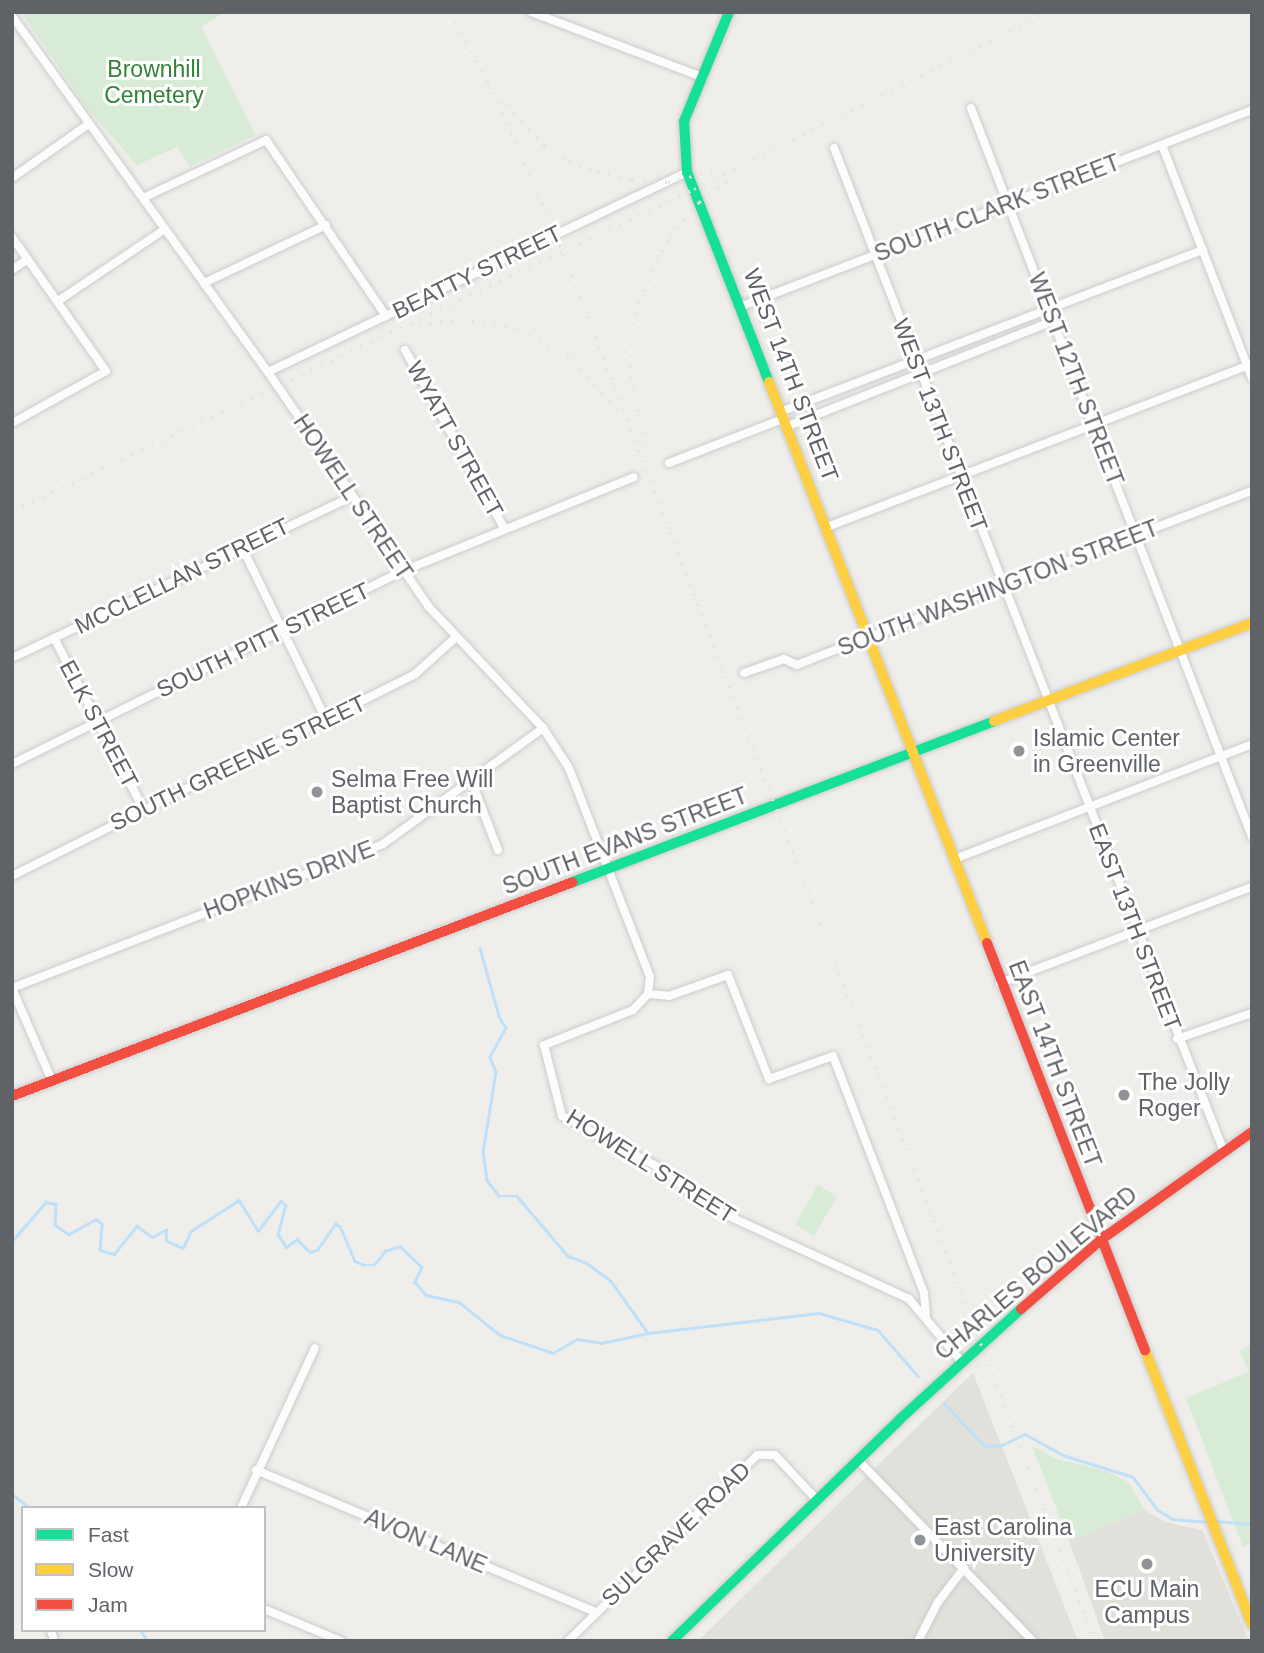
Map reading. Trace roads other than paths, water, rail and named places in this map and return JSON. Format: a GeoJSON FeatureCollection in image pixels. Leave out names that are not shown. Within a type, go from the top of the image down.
{"type":"FeatureCollection","features":[{"type":"Feature","properties":{"kind":"main road","name":"WEST 14TH STREET"},"geometry":{"type":"LineString","coordinates":[[729,12],[684,121],[687,172],[742,306],[914,752]]}},
{"type":"Feature","properties":{"kind":"main road","name":"SOUTH EVANS STREET"},"geometry":{"type":"LineString","coordinates":[[12,1096],[1252,623]]}},
{"type":"Feature","properties":{"kind":"main road","name":"EAST 14TH STREET"},"geometry":{"type":"LineString","coordinates":[[914,752],[957,859],[1000,983],[1252,1624]]}},
{"type":"Feature","properties":{"kind":"main road","name":"CHARLES BOULEVARD"},"geometry":{"type":"LineString","coordinates":[[672,1641],[961,1361],[1102,1239],[1252,1132]]}},
{"type":"Feature","properties":{"kind":"street"},"geometry":{"type":"LineString","coordinates":[[531,12],[702,76]]}},
{"type":"Feature","properties":{"kind":"street","name":"HOWELL STREET"},"geometry":{"type":"LineString","coordinates":[[12,16],[87,125],[268,372],[403,572],[455,638],[543,728],[569,768],[650,977],[648,994],[634,1010],[544,1045],[562,1116],[664,1170],[707,1206],[909,1299],[961,1361]]}},
{"type":"Feature","properties":{"kind":"street","name":"WEST 12TH STREET"},"geometry":{"type":"LineString","coordinates":[[971,108],[1252,837]]}},
{"type":"Feature","properties":{"kind":"street","name":"SOUTH CLARK STREET"},"geometry":{"type":"LineString","coordinates":[[742,306],[1252,110]]}},
{"type":"Feature","properties":{"kind":"street"},"geometry":{"type":"LineString","coordinates":[[12,178],[87,125]]}},
{"type":"Feature","properties":{"kind":"street"},"geometry":{"type":"LineString","coordinates":[[143,198],[266,140],[386,316]]}},
{"type":"Feature","properties":{"kind":"street"},"geometry":{"type":"LineString","coordinates":[[1162,145],[1250,365],[1252,378]]}},
{"type":"Feature","properties":{"kind":"street","name":"WEST 13TH STREET"},"geometry":{"type":"LineString","coordinates":[[834,148],[1048,702]]}},
{"type":"Feature","properties":{"kind":"street","name":"BEATTY STREET"},"geometry":{"type":"LineString","coordinates":[[268,372],[687,172]]}},
{"type":"Feature","properties":{"kind":"street"},"geometry":{"type":"LineString","coordinates":[[204,283],[326,225]]}},
{"type":"Feature","properties":{"kind":"street"},"geometry":{"type":"LineString","coordinates":[[58,301],[165,229]]}},
{"type":"Feature","properties":{"kind":"street"},"geometry":{"type":"LineString","coordinates":[[12,237],[106,371],[12,423]]}},
{"type":"Feature","properties":{"kind":"street"},"geometry":{"type":"LineString","coordinates":[[669,463],[785,418],[916,360],[1203,250]]}},
{"type":"Feature","properties":{"kind":"street"},"geometry":{"type":"LineString","coordinates":[[12,270],[28,259]]}},
{"type":"Feature","properties":{"kind":"street"},"geometry":{"type":"LineString","coordinates":[[785,418],[920,374],[1053,321]]}},
{"type":"Feature","properties":{"kind":"street","name":"WYATT STREET"},"geometry":{"type":"LineString","coordinates":[[405,351],[504,528]]}},
{"type":"Feature","properties":{"kind":"street"},"geometry":{"type":"LineString","coordinates":[[827,527],[1250,365]]}},
{"type":"Feature","properties":{"kind":"street","name":"SOUTH PITT STREET"},"geometry":{"type":"LineString","coordinates":[[12,764],[403,572],[504,528],[635,477]]}},
{"type":"Feature","properties":{"kind":"street","name":"SOUTH WASHINGTON STREET"},"geometry":{"type":"LineString","coordinates":[[744,673],[784,659],[797,664],[1252,491]]}},
{"type":"Feature","properties":{"kind":"street","name":"MCCLELLAN STREET"},"geometry":{"type":"LineString","coordinates":[[12,658],[351,496]]}},
{"type":"Feature","properties":{"kind":"street"},"geometry":{"type":"LineString","coordinates":[[242,547],[327,721]]}},
{"type":"Feature","properties":{"kind":"street","name":"ELK STREET"},"geometry":{"type":"LineString","coordinates":[[54,638],[144,810]]}},
{"type":"Feature","properties":{"kind":"street","name":"SOUTH GREENE STREET"},"geometry":{"type":"LineString","coordinates":[[12,876],[327,721],[415,674],[455,638]]}},
{"type":"Feature","properties":{"kind":"street","name":"EAST 13TH STREET"},"geometry":{"type":"LineString","coordinates":[[1048,702],[1177,1039],[1224,1152]]}},
{"type":"Feature","properties":{"kind":"street","name":"HOPKINS DRIVE"},"geometry":{"type":"LineString","coordinates":[[12,988],[383,844],[543,728]]}},
{"type":"Feature","properties":{"kind":"street"},"geometry":{"type":"LineString","coordinates":[[957,859],[1252,744]]}},
{"type":"Feature","properties":{"kind":"street"},"geometry":{"type":"LineString","coordinates":[[471,780],[498,850]]}},
{"type":"Feature","properties":{"kind":"street"},"geometry":{"type":"LineString","coordinates":[[1000,983],[1252,887]]}},
{"type":"Feature","properties":{"kind":"street"},"geometry":{"type":"LineString","coordinates":[[648,994],[669,996],[728,975],[769,1079],[833,1055],[921,1284],[926,1318]]}},
{"type":"Feature","properties":{"kind":"street"},"geometry":{"type":"LineString","coordinates":[[12,988],[52,1081]]}},
{"type":"Feature","properties":{"kind":"street"},"geometry":{"type":"LineString","coordinates":[[1177,1039],[1252,1013]]}},
{"type":"Feature","properties":{"kind":"street"},"geometry":{"type":"LineString","coordinates":[[909,1299],[921,1284]]}},
{"type":"Feature","properties":{"kind":"street"},"geometry":{"type":"LineString","coordinates":[[242,1506],[314,1348]]}},
{"type":"Feature","properties":{"kind":"street","name":"SULGRAVE ROAD"},"geometry":{"type":"LineString","coordinates":[[568,1641],[757,1455],[775,1455],[817,1500]]}},
{"type":"Feature","properties":{"kind":"street"},"geometry":{"type":"LineString","coordinates":[[859,1461],[1033,1641]]}},
{"type":"Feature","properties":{"kind":"street","name":"AVON LANE"},"geometry":{"type":"LineString","coordinates":[[256,1470],[596,1612]]}},
{"type":"Feature","properties":{"kind":"street"},"geometry":{"type":"LineString","coordinates":[[918,1641],[938,1602],[964,1568]]}},
{"type":"Feature","properties":{"kind":"street"},"geometry":{"type":"LineString","coordinates":[[266,1610],[341,1641]]}},
{"type":"Feature","properties":{"kind":"waterway"},"geometry":{"type":"LineString","coordinates":[[480,948],[499,1016],[506,1028],[490,1057],[496,1072],[483,1152],[487,1180],[499,1196],[517,1196],[568,1256],[587,1263],[611,1281],[648,1333]]}},
{"type":"Feature","properties":{"kind":"waterway"},"geometry":{"type":"LineString","coordinates":[[12,1241],[46,1202],[56,1204],[55,1225],[69,1234],[96,1219],[102,1224],[100,1250],[114,1254],[137,1226],[152,1237],[166,1230],[167,1241],[183,1248],[191,1231],[239,1200],[258,1231],[281,1201],[286,1205],[278,1234],[286,1247],[297,1239],[310,1252],[317,1250],[335,1224],[340,1226],[355,1261],[364,1265],[374,1265],[385,1251],[400,1246],[422,1267],[415,1282],[426,1295],[459,1302],[500,1335],[553,1353],[577,1339],[601,1343],[648,1333],[819,1313],[878,1330],[918,1376]]}},
{"type":"Feature","properties":{"kind":"waterway"},"geometry":{"type":"LineString","coordinates":[[944,1403],[985,1446],[1002,1445],[1025,1434],[1063,1455],[1133,1477],[1158,1510],[1173,1519],[1210,1522]]}},
{"type":"Feature","properties":{"kind":"waterway"},"geometry":{"type":"LineString","coordinates":[[12,1494],[27,1506]]}},
{"type":"Feature","properties":{"kind":"waterway"},"geometry":{"type":"LineString","coordinates":[[1216,1521],[1252,1524]]}},
{"type":"Feature","properties":{"kind":"waterway"},"geometry":{"type":"LineString","coordinates":[[142,1632],[147,1641]]}},
{"type":"Feature","properties":{"kind":"railway"},"geometry":{"type":"LineString","coordinates":[[450,12],[489,82],[556,234],[1095,1641]]}},
{"type":"Feature","properties":{"kind":"railway"},"geometry":{"type":"LineString","coordinates":[[12,511],[694,189],[1047,12]]}},
{"type":"Feature","properties":{"kind":"railway"},"geometry":{"type":"LineString","coordinates":[[506,104],[544,145],[569,161],[597,171],[632,180],[668,182],[717,170]]}},
{"type":"Feature","properties":{"kind":"railway"},"geometry":{"type":"LineString","coordinates":[[645,444],[631,379],[632,325],[638,301],[669,237],[699,202],[730,179]]}},
{"type":"Feature","properties":{"kind":"railway"},"geometry":{"type":"LineString","coordinates":[[418,325],[461,319],[519,329],[572,359],[617,409]]}},
{"type":"Feature","properties":{"kind":"place","name":"Islamic Center in Greenville"},"geometry":{"type":"Point","coordinates":[1019,751]}},
{"type":"Feature","properties":{"kind":"place","name":"Selma Free Will Baptist Church"},"geometry":{"type":"Point","coordinates":[317,792]}},
{"type":"Feature","properties":{"kind":"place","name":"The Jolly Roger"},"geometry":{"type":"Point","coordinates":[1124,1095]}},
{"type":"Feature","properties":{"kind":"place","name":"East Carolina University"},"geometry":{"type":"Point","coordinates":[920,1540]}},
{"type":"Feature","properties":{"kind":"place","name":"ECU Main Campus"},"geometry":{"type":"Point","coordinates":[1147,1564]}},
{"type":"Feature","properties":{"kind":"park label","name":"Brownhill Cemetery"},"geometry":{"type":"Point","coordinates":[154,82]}}]}
